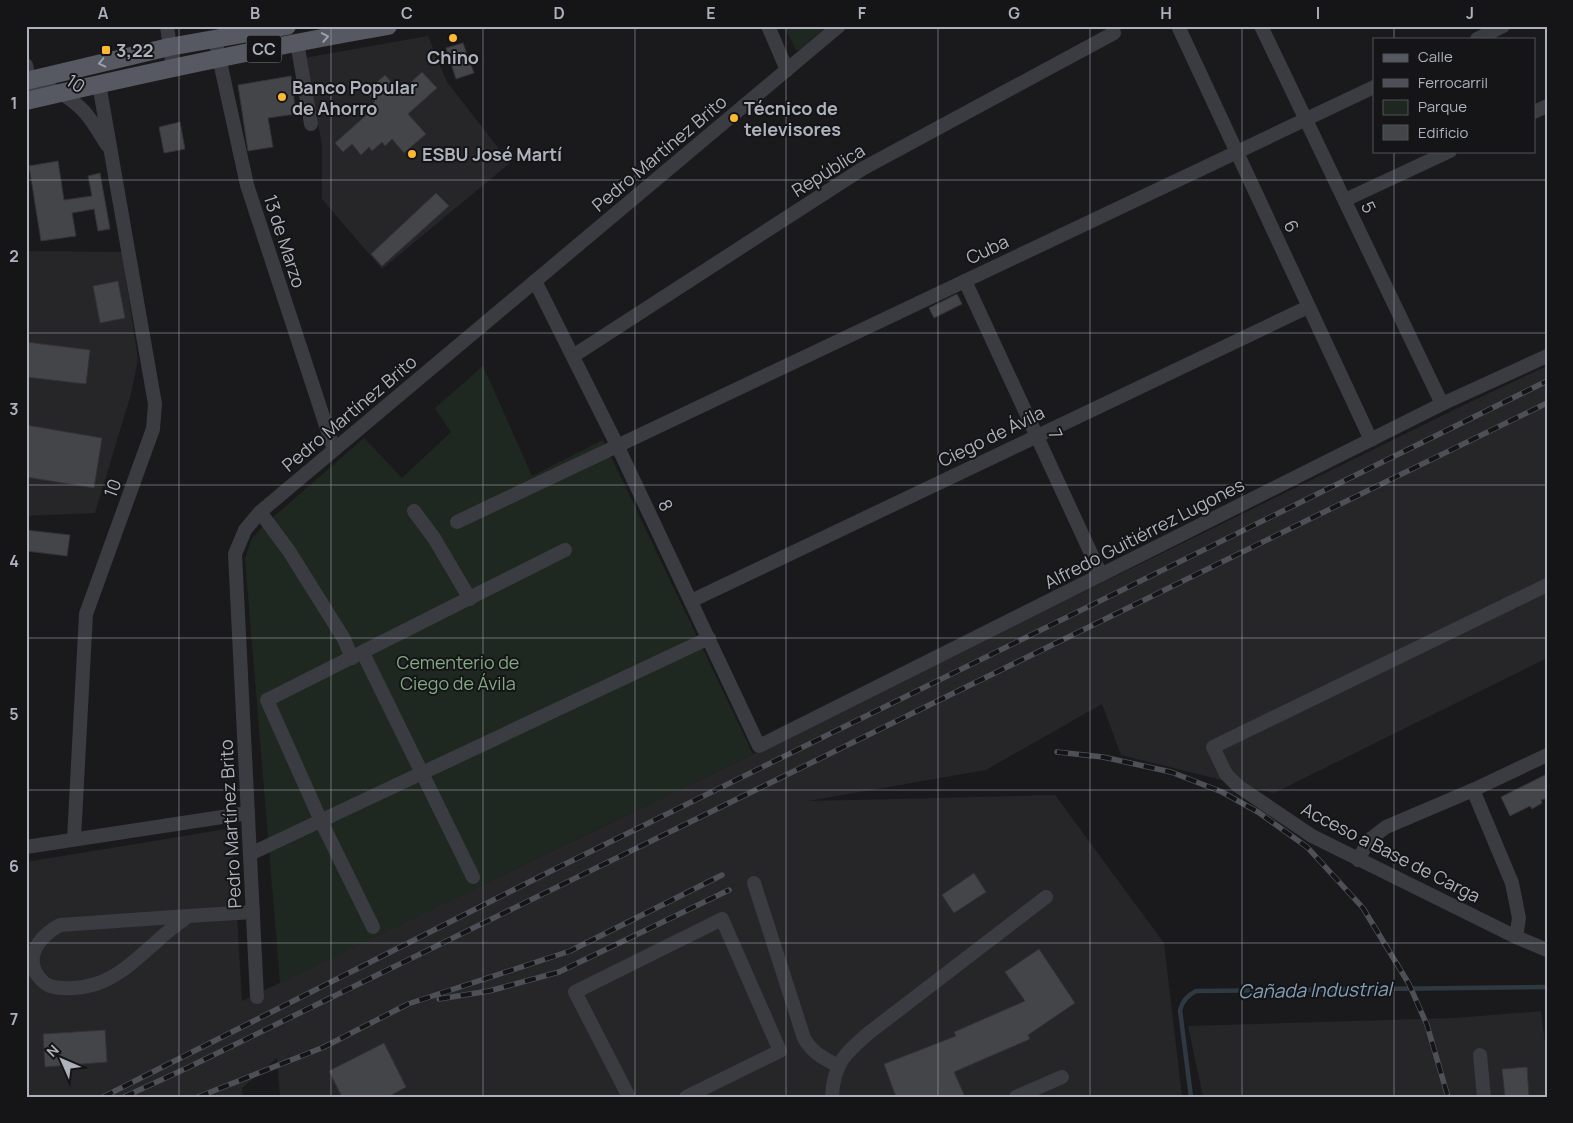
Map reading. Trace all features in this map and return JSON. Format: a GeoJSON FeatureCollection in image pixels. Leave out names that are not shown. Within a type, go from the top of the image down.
{"type":"FeatureCollection","features":[{"type":"Feature","properties":{"kind":"main road","name":"CC"},"geometry":{"type":"LineString","coordinates":[[27,76],[169,47],[287,26]]}},
{"type":"Feature","properties":{"kind":"main road","name":"CC"},"geometry":{"type":"LineString","coordinates":[[30,101],[219,57],[388,26]]}},
{"type":"Feature","properties":{"kind":"street"},"geometry":{"type":"LineString","coordinates":[[167,26],[173,68]]}},
{"type":"Feature","properties":{"kind":"street"},"geometry":{"type":"LineString","coordinates":[[768,26],[787,70]]}},
{"type":"Feature","properties":{"kind":"street","name":"Pedro Martínez Brito"},"geometry":{"type":"LineString","coordinates":[[257,997],[235,554],[245,530],[260,512],[839,26]]}},
{"type":"Feature","properties":{"kind":"street","name":"6"},"geometry":{"type":"LineString","coordinates":[[1178,26],[1371,440]]}},
{"type":"Feature","properties":{"kind":"street","name":"5"},"geometry":{"type":"LineString","coordinates":[[1261,26],[1442,404]]}},
{"type":"Feature","properties":{"kind":"street"},"geometry":{"type":"LineString","coordinates":[[1479,38],[1503,26]]}},
{"type":"Feature","properties":{"kind":"street","name":"República"},"geometry":{"type":"LineString","coordinates":[[573,356],[862,169],[1114,32]]}},
{"type":"Feature","properties":{"kind":"street","name":"13 de Marzo"},"geometry":{"type":"LineString","coordinates":[[215,39],[247,185],[334,450]]}},
{"type":"Feature","properties":{"kind":"street"},"geometry":{"type":"LineString","coordinates":[[297,42],[311,124]]}},
{"type":"Feature","properties":{"kind":"street"},"geometry":{"type":"LineString","coordinates":[[27,76],[30,101]]}},
{"type":"Feature","properties":{"kind":"street","name":"10"},"geometry":{"type":"LineString","coordinates":[[27,76],[76,104],[88,117],[111,151]]}},
{"type":"Feature","properties":{"kind":"street","name":"10"},"geometry":{"type":"LineString","coordinates":[[74,839],[86,614],[153,429],[155,404],[99,84]]}},
{"type":"Feature","properties":{"kind":"street","name":"Cuba"},"geometry":{"type":"LineString","coordinates":[[457,522],[1373,87]]}},
{"type":"Feature","properties":{"kind":"street"},"geometry":{"type":"LineString","coordinates":[[1345,200],[1448,152]]}},
{"type":"Feature","properties":{"kind":"street","name":"8"},"geometry":{"type":"LineString","coordinates":[[535,281],[617,446],[759,746]]}},
{"type":"Feature","properties":{"kind":"street","name":"7"},"geometry":{"type":"LineString","coordinates":[[965,281],[1101,575]]}},
{"type":"Feature","properties":{"kind":"street","name":"Ciego de Ávila"},"geometry":{"type":"LineString","coordinates":[[691,601],[1308,307]]}},
{"type":"Feature","properties":{"kind":"street","name":"Alfredo Guitiérrez Lugones"},"geometry":{"type":"LineString","coordinates":[[759,746],[1442,404],[1547,356]]}},
{"type":"Feature","properties":{"kind":"street"},"geometry":{"type":"LineString","coordinates":[[414,511],[434,538],[470,599]]}},
{"type":"Feature","properties":{"kind":"street"},"geometry":{"type":"LineString","coordinates":[[260,512],[289,551],[344,639],[357,655],[422,773],[473,877]]}},
{"type":"Feature","properties":{"kind":"street"},"geometry":{"type":"LineString","coordinates":[[373,927],[321,820],[267,700],[565,550]]}},
{"type":"Feature","properties":{"kind":"street","name":"Acceso a Base de Carga"},"geometry":{"type":"LineString","coordinates":[[1547,584],[1213,747],[1226,774],[1238,786],[1312,836],[1516,937],[1547,950]]}},
{"type":"Feature","properties":{"kind":"street"},"geometry":{"type":"LineString","coordinates":[[250,854],[709,638]]}},
{"type":"Feature","properties":{"kind":"street"},"geometry":{"type":"LineString","coordinates":[[1358,860],[1369,840],[1386,827],[1547,755]]}},
{"type":"Feature","properties":{"kind":"street"},"geometry":{"type":"LineString","coordinates":[[1472,790],[1512,883],[1518,918],[1516,937]]}},
{"type":"Feature","properties":{"kind":"street"},"geometry":{"type":"LineString","coordinates":[[26,847],[248,813]]}},
{"type":"Feature","properties":{"kind":"street"},"geometry":{"type":"LineString","coordinates":[[754,883],[804,1038],[815,1053],[838,1066]]}},
{"type":"Feature","properties":{"kind":"street"},"geometry":{"type":"LineString","coordinates":[[832,1097],[832,1084],[838,1066],[847,1052],[870,1032],[1046,897]]}},
{"type":"Feature","properties":{"kind":"street"},"geometry":{"type":"LineString","coordinates":[[188,916],[122,972],[95,984],[62,988],[48,985],[39,978],[33,967],[34,955],[41,940],[60,925],[188,916],[253,912]]}},
{"type":"Feature","properties":{"kind":"street"},"geometry":{"type":"LineString","coordinates":[[629,1097],[575,992],[722,919],[780,1051],[686,1097]]}},
{"type":"Feature","properties":{"kind":"street"},"geometry":{"type":"LineString","coordinates":[[1480,1055],[1484,1097]]}},
{"type":"Feature","properties":{"kind":"street"},"geometry":{"type":"LineString","coordinates":[[1016,1097],[1062,1077]]}},
{"type":"Feature","properties":{"kind":"shaded area","name":"ESBU José Martí"},"geometry":{"type":"Polygon","coordinates":[[[428,36],[447,82],[510,163],[382,269],[322,199],[322,144],[304,58],[428,36]]]}},
{"type":"Feature","properties":{"kind":"shaded area"},"geometry":{"type":"Polygon","coordinates":[[[26,251],[122,252],[138,359],[131,394],[95,513],[26,516],[26,251]]]}},
{"type":"Feature","properties":{"kind":"shaded area"},"geometry":{"type":"Polygon","coordinates":[[[1547,366],[1547,658],[1274,793],[1121,755],[1102,704],[986,770],[808,801],[1055,795],[1164,943],[1182,1097],[280,1097],[277,1058],[242,1088],[243,1097],[26,1097],[26,862],[232,828],[242,1001],[1547,366]]]}},
{"type":"Feature","properties":{"kind":"shaded area"},"geometry":{"type":"Polygon","coordinates":[[[1541,1011],[1547,1060],[1547,1097],[1203,1097],[1188,1026],[1455,1018],[1541,1011]]]}},
{"type":"Feature","properties":{"kind":"green space"},"geometry":{"type":"Polygon","coordinates":[[[784,26],[827,26],[800,49],[796,50],[784,26]]]}},
{"type":"Feature","properties":{"kind":"green space","name":"Cementerio de Ciego de Ávila"},"geometry":{"type":"Polygon","coordinates":[[[483,366],[532,476],[603,440],[753,754],[280,983],[245,559],[251,540],[263,526],[364,438],[402,478],[451,432],[435,408],[483,366]]]}},
{"type":"Feature","properties":{"kind":"building"},"geometry":{"type":"Polygon","coordinates":[[[463,43],[474,73],[456,79],[446,48],[463,43]]]}},
{"type":"Feature","properties":{"kind":"building"},"geometry":{"type":"Polygon","coordinates":[[[422,72],[437,88],[408,114],[426,134],[404,153],[392,139],[385,146],[382,142],[372,151],[369,147],[361,155],[352,144],[343,152],[335,143],[373,109],[370,106],[375,101],[366,92],[385,75],[400,92],[422,72]]]}},
{"type":"Feature","properties":{"kind":"building"},"geometry":{"type":"Polygon","coordinates":[[[291,76],[296,114],[268,118],[273,147],[248,151],[238,85],[291,76]]]}},
{"type":"Feature","properties":{"kind":"building"},"geometry":{"type":"Polygon","coordinates":[[[180,122],[185,149],[164,153],[159,127],[180,122]]]}},
{"type":"Feature","properties":{"kind":"building"},"geometry":{"type":"Polygon","coordinates":[[[58,161],[64,200],[92,196],[88,176],[100,173],[110,229],[98,231],[94,209],[72,213],[76,236],[41,241],[29,166],[58,161]]]}},
{"type":"Feature","properties":{"kind":"building"},"geometry":{"type":"Polygon","coordinates":[[[436,193],[449,206],[382,266],[371,254],[436,193]]]}},
{"type":"Feature","properties":{"kind":"building"},"geometry":{"type":"Polygon","coordinates":[[[118,281],[125,318],[100,323],[93,286],[118,281]]]}},
{"type":"Feature","properties":{"kind":"building"},"geometry":{"type":"Polygon","coordinates":[[[957,294],[962,304],[934,318],[929,308],[957,294]]]}},
{"type":"Feature","properties":{"kind":"building"},"geometry":{"type":"Polygon","coordinates":[[[26,342],[90,350],[86,384],[26,377],[26,342]]]}},
{"type":"Feature","properties":{"kind":"building"},"geometry":{"type":"Polygon","coordinates":[[[26,425],[102,438],[94,488],[26,477],[26,425]]]}},
{"type":"Feature","properties":{"kind":"building"},"geometry":{"type":"Polygon","coordinates":[[[26,530],[70,535],[67,556],[26,551],[26,530]]]}},
{"type":"Feature","properties":{"kind":"building"},"geometry":{"type":"Polygon","coordinates":[[[1547,774],[1547,798],[1541,800],[1542,803],[1532,809],[1530,806],[1510,816],[1501,797],[1547,774]]]}},
{"type":"Feature","properties":{"kind":"building"},"geometry":{"type":"Polygon","coordinates":[[[974,873],[986,892],[954,913],[942,895],[974,873]]]}},
{"type":"Feature","properties":{"kind":"building"},"geometry":{"type":"Polygon","coordinates":[[[1039,949],[1075,1003],[1028,1035],[1030,1039],[954,1072],[965,1097],[896,1097],[884,1064],[956,1036],[954,1032],[1025,1001],[1005,972],[1039,949]]]}},
{"type":"Feature","properties":{"kind":"building"},"geometry":{"type":"Polygon","coordinates":[[[105,1030],[107,1062],[45,1067],[43,1034],[105,1030]]]}},
{"type":"Feature","properties":{"kind":"building"},"geometry":{"type":"Polygon","coordinates":[[[384,1043],[406,1087],[388,1097],[342,1097],[329,1071],[384,1043]]]}},
{"type":"Feature","properties":{"kind":"building"},"geometry":{"type":"Polygon","coordinates":[[[1527,1067],[1529,1097],[1505,1097],[1502,1069],[1527,1067]]]}},
{"type":"Feature","properties":{"kind":"waterway","name":"Cañada Industrial"},"geometry":{"type":"LineString","coordinates":[[1191,1097],[1180,1010],[1186,999],[1196,991],[1547,987]]}},
{"type":"Feature","properties":{"kind":"railway"},"geometry":{"type":"LineString","coordinates":[[103,1097],[549,872],[1547,381]]}},
{"type":"Feature","properties":{"kind":"railway"},"geometry":{"type":"LineString","coordinates":[[124,1097],[187,1068],[1547,403]]}},
{"type":"Feature","properties":{"kind":"railway"},"geometry":{"type":"LineString","coordinates":[[1057,752],[1103,757],[1171,772],[1222,792],[1258,812],[1307,847],[1363,908],[1409,984],[1427,1025],[1448,1097]]}},
{"type":"Feature","properties":{"kind":"railway"},"geometry":{"type":"LineString","coordinates":[[198,1097],[324,1047],[408,1004],[570,951],[722,875]]}},
{"type":"Feature","properties":{"kind":"railway"},"geometry":{"type":"LineString","coordinates":[[439,999],[489,991],[559,972],[729,890]]}},
{"type":"Feature","properties":{"kind":"place","name":"Chino"},"geometry":{"type":"Point","coordinates":[453,38]}},
{"type":"Feature","properties":{"kind":"place","name":"3,22"},"geometry":{"type":"Point","coordinates":[106,50]}},
{"type":"Feature","properties":{"kind":"place","name":"Banco Popular de Ahorro"},"geometry":{"type":"Point","coordinates":[282,97]}},
{"type":"Feature","properties":{"kind":"place","name":"Técnico de televisores"},"geometry":{"type":"Point","coordinates":[734,118]}},
{"type":"Feature","properties":{"kind":"place","name":"ESBU José Martí"},"geometry":{"type":"Point","coordinates":[412,154]}}]}
